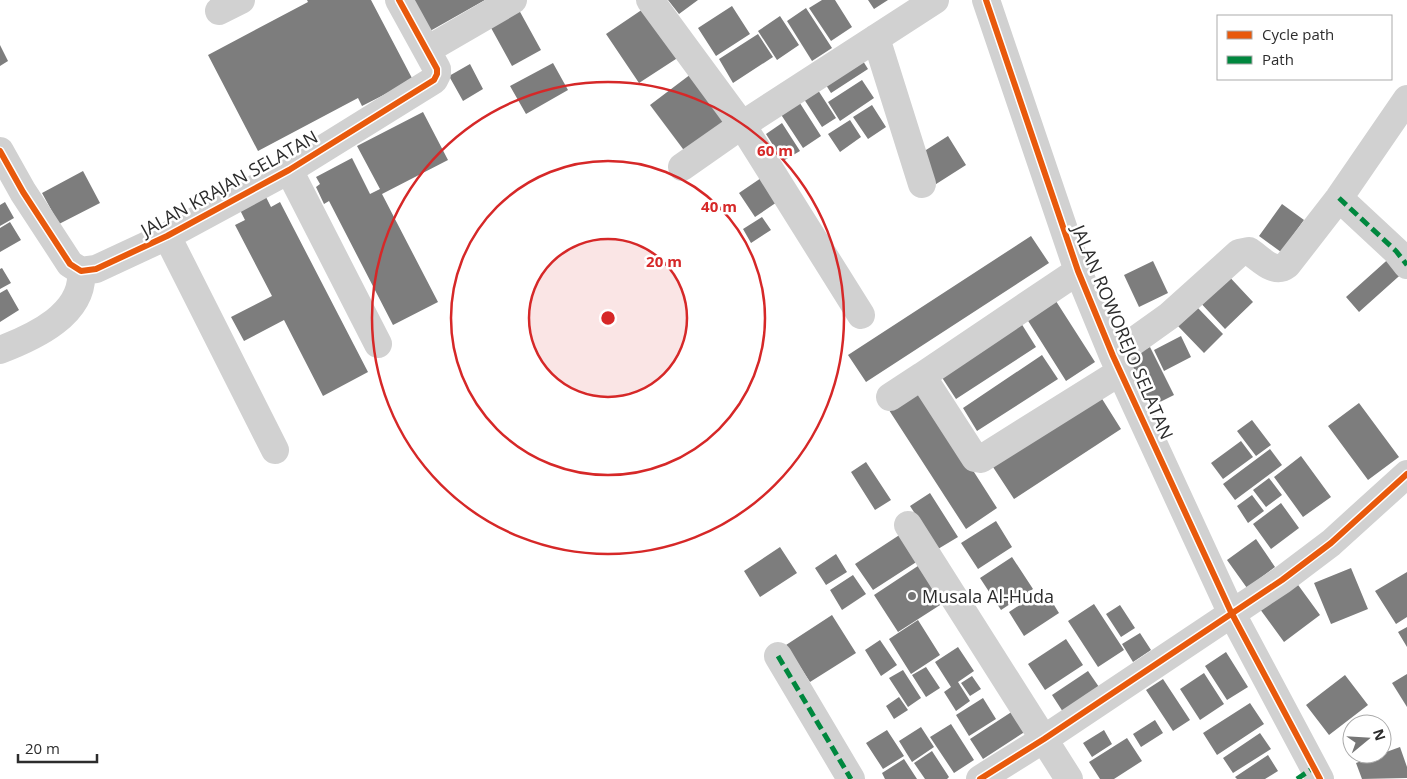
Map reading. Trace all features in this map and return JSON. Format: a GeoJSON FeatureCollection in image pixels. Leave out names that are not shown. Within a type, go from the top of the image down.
{"type":"FeatureCollection","features":[{"type":"Feature","properties":{"kind":"street","name":"JALAN KRAJAN SELATAN"},"geometry":{"type":"LineString","coordinates":[[81,271],[96,269],[167,236],[288,170],[434,80],[437,69],[399,0]]}},
{"type":"Feature","properties":{"kind":"street"},"geometry":{"type":"LineString","coordinates":[[427,50],[513,0]]}},
{"type":"Feature","properties":{"kind":"street"},"geometry":{"type":"LineString","coordinates":[[650,0],[742,125],[861,315]]}},
{"type":"Feature","properties":{"kind":"street"},"geometry":{"type":"LineString","coordinates":[[682,167],[742,125],[935,0]]}},
{"type":"Feature","properties":{"kind":"street","name":"JALAN ROWOREJO SELATAN"},"geometry":{"type":"LineString","coordinates":[[986,0],[1078,271],[1117,364],[1231,612],[1310,776]]}},
{"type":"Feature","properties":{"kind":"street"},"geometry":{"type":"LineString","coordinates":[[876,38],[922,184]]}},
{"type":"Feature","properties":{"kind":"street"},"geometry":{"type":"LineString","coordinates":[[1117,364],[1238,253],[1249,252],[1276,270],[1282,269],[1339,198],[1407,99]]}},
{"type":"Feature","properties":{"kind":"street"},"geometry":{"type":"LineString","coordinates":[[0,151],[22,192],[70,264],[81,271],[82,285],[75,300],[54,322],[0,350]]}},
{"type":"Feature","properties":{"kind":"street","name":"JALAN KRAJAN SELATAN"},"geometry":{"type":"LineString","coordinates":[[288,170],[378,344]]}},
{"type":"Feature","properties":{"kind":"street"},"geometry":{"type":"LineString","coordinates":[[1339,198],[1396,251],[1407,264]]}},
{"type":"Feature","properties":{"kind":"street"},"geometry":{"type":"LineString","coordinates":[[167,236],[275,450]]}},
{"type":"Feature","properties":{"kind":"street","name":"JALAN ROWOREJO SELATAN"},"geometry":{"type":"LineString","coordinates":[[1078,271],[922,376],[975,458],[980,459],[1117,364]]}},
{"type":"Feature","properties":{"kind":"street"},"geometry":{"type":"LineString","coordinates":[[890,397],[922,376]]}},
{"type":"Feature","properties":{"kind":"street"},"geometry":{"type":"LineString","coordinates":[[980,779],[1044,739],[1231,612],[1282,580],[1331,543],[1407,474]]}},
{"type":"Feature","properties":{"kind":"street"},"geometry":{"type":"LineString","coordinates":[[908,526],[1069,779]]}},
{"type":"Feature","properties":{"kind":"street"},"geometry":{"type":"LineString","coordinates":[[778,656],[851,779]]}},
{"type":"Feature","properties":{"kind":"building"},"geometry":{"type":"Polygon","coordinates":[[[307,0],[371,0],[413,80],[362,106],[358,98],[258,151],[208,55],[308,2],[307,0]]]}},
{"type":"Feature","properties":{"kind":"building"},"geometry":{"type":"Polygon","coordinates":[[[404,0],[485,0],[423,35],[404,0]]]}},
{"type":"Feature","properties":{"kind":"building"},"geometry":{"type":"Polygon","coordinates":[[[668,0],[698,0],[679,14],[668,0]]]}},
{"type":"Feature","properties":{"kind":"building"},"geometry":{"type":"Polygon","coordinates":[[[822,0],[835,0],[852,27],[831,41],[809,8],[822,0]]]}},
{"type":"Feature","properties":{"kind":"building"},"geometry":{"type":"Polygon","coordinates":[[[868,0],[888,0],[874,9],[868,0]]]}},
{"type":"Feature","properties":{"kind":"building"},"geometry":{"type":"Polygon","coordinates":[[[732,6],[750,34],[716,56],[698,28],[732,6]]]}},
{"type":"Feature","properties":{"kind":"building"},"geometry":{"type":"Polygon","coordinates":[[[646,7],[679,57],[639,83],[606,34],[646,7]]]}},
{"type":"Feature","properties":{"kind":"building"},"geometry":{"type":"Polygon","coordinates":[[[806,8],[832,48],[812,61],[787,21],[806,8]]]}},
{"type":"Feature","properties":{"kind":"building"},"geometry":{"type":"Polygon","coordinates":[[[519,10],[541,50],[512,66],[490,26],[519,10]]]}},
{"type":"Feature","properties":{"kind":"building"},"geometry":{"type":"Polygon","coordinates":[[[780,16],[799,45],[777,60],[758,31],[780,16]]]}},
{"type":"Feature","properties":{"kind":"building"},"geometry":{"type":"Polygon","coordinates":[[[758,34],[773,57],[733,83],[719,59],[758,34]]]}},
{"type":"Feature","properties":{"kind":"building"},"geometry":{"type":"Polygon","coordinates":[[[0,45],[8,61],[0,66],[0,45]]]}},
{"type":"Feature","properties":{"kind":"building"},"geometry":{"type":"Polygon","coordinates":[[[858,53],[868,69],[831,93],[821,77],[858,53]]]}},
{"type":"Feature","properties":{"kind":"building"},"geometry":{"type":"Polygon","coordinates":[[[553,63],[568,90],[526,114],[510,86],[553,63]]]}},
{"type":"Feature","properties":{"kind":"building"},"geometry":{"type":"Polygon","coordinates":[[[470,64],[483,89],[463,101],[449,76],[470,64]]]}},
{"type":"Feature","properties":{"kind":"building"},"geometry":{"type":"Polygon","coordinates":[[[691,74],[730,127],[689,157],[650,105],[691,74]]]}},
{"type":"Feature","properties":{"kind":"building"},"geometry":{"type":"Polygon","coordinates":[[[862,80],[874,98],[840,121],[828,102],[862,80]]]}},
{"type":"Feature","properties":{"kind":"building"},"geometry":{"type":"Polygon","coordinates":[[[816,87],[836,118],[822,127],[802,96],[816,87]]]}},
{"type":"Feature","properties":{"kind":"building"},"geometry":{"type":"Polygon","coordinates":[[[796,97],[821,136],[803,148],[778,110],[796,97]]]}},
{"type":"Feature","properties":{"kind":"building"},"geometry":{"type":"Polygon","coordinates":[[[872,105],[886,127],[868,139],[853,117],[872,105]]]}},
{"type":"Feature","properties":{"kind":"building"},"geometry":{"type":"Polygon","coordinates":[[[423,112],[448,160],[382,194],[438,302],[393,325],[329,201],[324,204],[316,187],[320,184],[316,177],[352,158],[370,194],[380,189],[357,146],[423,112]]]}},
{"type":"Feature","properties":{"kind":"building"},"geometry":{"type":"Polygon","coordinates":[[[850,120],[861,137],[840,152],[828,134],[850,120]]]}},
{"type":"Feature","properties":{"kind":"building"},"geometry":{"type":"Polygon","coordinates":[[[782,123],[800,151],[783,161],[766,134],[782,123]]]}},
{"type":"Feature","properties":{"kind":"building"},"geometry":{"type":"Polygon","coordinates":[[[948,136],[966,165],[933,186],[915,157],[948,136]]]}},
{"type":"Feature","properties":{"kind":"building"},"geometry":{"type":"Polygon","coordinates":[[[83,171],[100,203],[59,224],[42,193],[83,171]]]}},
{"type":"Feature","properties":{"kind":"building"},"geometry":{"type":"Polygon","coordinates":[[[764,176],[780,200],[755,217],[739,193],[764,176]]]}},
{"type":"Feature","properties":{"kind":"building"},"geometry":{"type":"Polygon","coordinates":[[[266,197],[271,207],[280,202],[368,372],[323,396],[284,320],[244,341],[231,317],[272,296],[235,225],[245,220],[240,210],[266,197]]]}},
{"type":"Feature","properties":{"kind":"building"},"geometry":{"type":"Polygon","coordinates":[[[5,202],[14,218],[0,226],[0,205],[5,202]]]}},
{"type":"Feature","properties":{"kind":"building"},"geometry":{"type":"Polygon","coordinates":[[[1282,204],[1304,220],[1281,252],[1259,236],[1282,204]]]}},
{"type":"Feature","properties":{"kind":"building"},"geometry":{"type":"Polygon","coordinates":[[[762,217],[771,230],[751,243],[743,229],[762,217]]]}},
{"type":"Feature","properties":{"kind":"building"},"geometry":{"type":"Polygon","coordinates":[[[10,222],[21,240],[0,252],[0,228],[10,222]]]}},
{"type":"Feature","properties":{"kind":"building"},"geometry":{"type":"Polygon","coordinates":[[[1031,236],[1049,263],[866,382],[848,355],[1031,236]]]}},
{"type":"Feature","properties":{"kind":"building"},"geometry":{"type":"Polygon","coordinates":[[[1394,254],[1407,269],[1359,312],[1346,297],[1394,254]]]}},
{"type":"Feature","properties":{"kind":"building"},"geometry":{"type":"Polygon","coordinates":[[[1153,261],[1168,293],[1139,307],[1124,275],[1153,261]]]}},
{"type":"Feature","properties":{"kind":"building"},"geometry":{"type":"Polygon","coordinates":[[[2,268],[11,283],[0,289],[0,269],[2,268]]]}},
{"type":"Feature","properties":{"kind":"building"},"geometry":{"type":"Polygon","coordinates":[[[1224,271],[1253,302],[1225,329],[1196,298],[1224,271]]]}},
{"type":"Feature","properties":{"kind":"building"},"geometry":{"type":"Polygon","coordinates":[[[7,289],[19,310],[0,322],[0,293],[7,289]]]}},
{"type":"Feature","properties":{"kind":"building"},"geometry":{"type":"Polygon","coordinates":[[[1054,298],[1095,362],[1066,381],[1025,316],[1054,298]]]}},
{"type":"Feature","properties":{"kind":"building"},"geometry":{"type":"Polygon","coordinates":[[[1197,307],[1223,334],[1204,353],[1177,325],[1197,307]]]}},
{"type":"Feature","properties":{"kind":"building"},"geometry":{"type":"Polygon","coordinates":[[[1021,323],[1036,347],[956,399],[941,376],[1021,323]]]}},
{"type":"Feature","properties":{"kind":"building"},"geometry":{"type":"Polygon","coordinates":[[[1181,336],[1191,357],[1164,371],[1154,350],[1181,336]]]}},
{"type":"Feature","properties":{"kind":"building"},"geometry":{"type":"Polygon","coordinates":[[[1150,347],[1174,395],[1146,409],[1122,360],[1150,347]]]}},
{"type":"Feature","properties":{"kind":"building"},"geometry":{"type":"Polygon","coordinates":[[[1042,355],[1058,379],[977,431],[963,408],[1042,355]]]}},
{"type":"Feature","properties":{"kind":"building"},"geometry":{"type":"Polygon","coordinates":[[[919,386],[997,508],[966,529],[887,407],[919,386]]]}},
{"type":"Feature","properties":{"kind":"building"},"geometry":{"type":"Polygon","coordinates":[[[1099,394],[1121,429],[1014,499],[991,464],[1099,394]]]}},
{"type":"Feature","properties":{"kind":"building"},"geometry":{"type":"Polygon","coordinates":[[[1359,403],[1399,457],[1368,480],[1328,426],[1359,403]]]}},
{"type":"Feature","properties":{"kind":"building"},"geometry":{"type":"Polygon","coordinates":[[[1252,420],[1271,445],[1256,456],[1237,431],[1252,420]]]}},
{"type":"Feature","properties":{"kind":"building"},"geometry":{"type":"Polygon","coordinates":[[[1241,441],[1253,457],[1223,479],[1211,463],[1241,441]]]}},
{"type":"Feature","properties":{"kind":"building"},"geometry":{"type":"Polygon","coordinates":[[[1270,449],[1282,465],[1235,500],[1223,484],[1270,449]]]}},
{"type":"Feature","properties":{"kind":"building"},"geometry":{"type":"Polygon","coordinates":[[[1301,456],[1331,497],[1303,517],[1274,477],[1301,456]]]}},
{"type":"Feature","properties":{"kind":"building"},"geometry":{"type":"Polygon","coordinates":[[[866,462],[891,500],[875,510],[851,472],[866,462]]]}},
{"type":"Feature","properties":{"kind":"building"},"geometry":{"type":"Polygon","coordinates":[[[1269,478],[1282,495],[1266,507],[1253,490],[1269,478]]]}},
{"type":"Feature","properties":{"kind":"building"},"geometry":{"type":"Polygon","coordinates":[[[930,493],[958,537],[938,549],[910,506],[930,493]]]}},
{"type":"Feature","properties":{"kind":"building"},"geometry":{"type":"Polygon","coordinates":[[[1252,495],[1264,511],[1248,523],[1237,506],[1252,495]]]}},
{"type":"Feature","properties":{"kind":"building"},"geometry":{"type":"Polygon","coordinates":[[[1281,503],[1299,528],[1271,549],[1253,524],[1281,503]]]}},
{"type":"Feature","properties":{"kind":"building"},"geometry":{"type":"Polygon","coordinates":[[[996,521],[1012,547],[978,569],[961,543],[996,521]]]}},
{"type":"Feature","properties":{"kind":"building"},"geometry":{"type":"Polygon","coordinates":[[[904,532],[921,559],[873,590],[855,564],[904,532]]]}},
{"type":"Feature","properties":{"kind":"building"},"geometry":{"type":"Polygon","coordinates":[[[1256,539],[1275,567],[1247,588],[1227,560],[1256,539]]]}},
{"type":"Feature","properties":{"kind":"building"},"geometry":{"type":"Polygon","coordinates":[[[780,547],[797,573],[760,597],[744,571],[780,547]]]}},
{"type":"Feature","properties":{"kind":"building"},"geometry":{"type":"Polygon","coordinates":[[[836,554],[847,572],[826,585],[815,568],[836,554]]]}},
{"type":"Feature","properties":{"kind":"building"},"geometry":{"type":"Polygon","coordinates":[[[1012,557],[1033,589],[1001,610],[980,578],[1012,557]]]}},
{"type":"Feature","properties":{"kind":"building","name":"Musala Al-Huda"},"geometry":{"type":"Polygon","coordinates":[[[927,560],[951,598],[898,632],[874,595],[927,560]]]}},
{"type":"Feature","properties":{"kind":"building"},"geometry":{"type":"Polygon","coordinates":[[[1351,568],[1368,609],[1331,624],[1314,583],[1351,568]]]}},
{"type":"Feature","properties":{"kind":"building"},"geometry":{"type":"Polygon","coordinates":[[[1407,572],[1407,617],[1396,624],[1375,591],[1407,572]]]}},
{"type":"Feature","properties":{"kind":"building"},"geometry":{"type":"Polygon","coordinates":[[[853,575],[866,594],[842,610],[830,590],[853,575]]]}},
{"type":"Feature","properties":{"kind":"building"},"geometry":{"type":"Polygon","coordinates":[[[1293,578],[1320,615],[1284,642],[1257,605],[1293,578]]]}},
{"type":"Feature","properties":{"kind":"building"},"geometry":{"type":"Polygon","coordinates":[[[1044,589],[1059,613],[1024,636],[1009,612],[1044,589]]]}},
{"type":"Feature","properties":{"kind":"building"},"geometry":{"type":"Polygon","coordinates":[[[1094,604],[1124,650],[1098,667],[1068,621],[1094,604]]]}},
{"type":"Feature","properties":{"kind":"building"},"geometry":{"type":"Polygon","coordinates":[[[1120,605],[1135,628],[1121,637],[1106,614],[1120,605]]]}},
{"type":"Feature","properties":{"kind":"building"},"geometry":{"type":"Polygon","coordinates":[[[832,615],[856,653],[810,682],[786,645],[832,615]]]}},
{"type":"Feature","properties":{"kind":"building"},"geometry":{"type":"Polygon","coordinates":[[[918,620],[940,655],[911,674],[889,639],[918,620]]]}},
{"type":"Feature","properties":{"kind":"building"},"geometry":{"type":"Polygon","coordinates":[[[1407,627],[1407,647],[1398,632],[1407,627]]]}},
{"type":"Feature","properties":{"kind":"building"},"geometry":{"type":"Polygon","coordinates":[[[1140,633],[1151,650],[1133,662],[1122,644],[1140,633]]]}},
{"type":"Feature","properties":{"kind":"building"},"geometry":{"type":"Polygon","coordinates":[[[1066,639],[1083,665],[1045,690],[1028,664],[1066,639]]]}},
{"type":"Feature","properties":{"kind":"building"},"geometry":{"type":"Polygon","coordinates":[[[880,640],[897,665],[881,676],[865,650],[880,640]]]}},
{"type":"Feature","properties":{"kind":"building"},"geometry":{"type":"Polygon","coordinates":[[[958,647],[974,671],[958,682],[970,701],[956,711],[944,692],[951,687],[935,662],[958,647]]]}},
{"type":"Feature","properties":{"kind":"building"},"geometry":{"type":"Polygon","coordinates":[[[1226,652],[1248,687],[1227,700],[1205,666],[1226,652]]]}},
{"type":"Feature","properties":{"kind":"building"},"geometry":{"type":"Polygon","coordinates":[[[926,667],[940,688],[926,697],[912,675],[926,667]]]}},
{"type":"Feature","properties":{"kind":"building"},"geometry":{"type":"Polygon","coordinates":[[[903,670],[921,698],[908,707],[889,678],[903,670]]]}},
{"type":"Feature","properties":{"kind":"building"},"geometry":{"type":"Polygon","coordinates":[[[1088,671],[1099,687],[1063,712],[1052,695],[1088,671]]]}},
{"type":"Feature","properties":{"kind":"building"},"geometry":{"type":"Polygon","coordinates":[[[1204,673],[1224,704],[1200,720],[1180,689],[1204,673]]]}},
{"type":"Feature","properties":{"kind":"building"},"geometry":{"type":"Polygon","coordinates":[[[1407,674],[1407,707],[1392,683],[1407,674]]]}},
{"type":"Feature","properties":{"kind":"building"},"geometry":{"type":"Polygon","coordinates":[[[1345,675],[1368,705],[1356,714],[1342,714],[1342,725],[1329,735],[1306,705],[1345,675]]]}},
{"type":"Feature","properties":{"kind":"building"},"geometry":{"type":"Polygon","coordinates":[[[972,676],[981,689],[970,696],[961,683],[972,676]]]}},
{"type":"Feature","properties":{"kind":"building"},"geometry":{"type":"Polygon","coordinates":[[[1163,679],[1190,720],[1173,731],[1146,690],[1163,679]]]}},
{"type":"Feature","properties":{"kind":"building"},"geometry":{"type":"Polygon","coordinates":[[[899,697],[908,710],[894,719],[886,706],[899,697]]]}},
{"type":"Feature","properties":{"kind":"building"},"geometry":{"type":"Polygon","coordinates":[[[983,698],[996,719],[969,736],[956,715],[983,698]]]}},
{"type":"Feature","properties":{"kind":"building"},"geometry":{"type":"Polygon","coordinates":[[[1250,703],[1264,724],[1217,755],[1203,733],[1250,703]]]}},
{"type":"Feature","properties":{"kind":"building"},"geometry":{"type":"Polygon","coordinates":[[[1013,711],[1026,731],[983,759],[970,739],[1013,711]]]}},
{"type":"Feature","properties":{"kind":"building"},"geometry":{"type":"Polygon","coordinates":[[[1155,720],[1163,733],[1141,747],[1133,734],[1155,720]]]}},
{"type":"Feature","properties":{"kind":"building"},"geometry":{"type":"Polygon","coordinates":[[[951,724],[974,760],[954,773],[930,737],[951,724]]]}},
{"type":"Feature","properties":{"kind":"building"},"geometry":{"type":"Polygon","coordinates":[[[921,727],[934,747],[912,762],[899,741],[921,727]]]}},
{"type":"Feature","properties":{"kind":"building"},"geometry":{"type":"Polygon","coordinates":[[[887,730],[904,756],[883,769],[866,743],[887,730]]]}},
{"type":"Feature","properties":{"kind":"building"},"geometry":{"type":"Polygon","coordinates":[[[1104,730],[1112,744],[1092,757],[1083,743],[1104,730]]]}},
{"type":"Feature","properties":{"kind":"building"},"geometry":{"type":"Polygon","coordinates":[[[1260,733],[1271,749],[1233,773],[1223,758],[1260,733]]]}},
{"type":"Feature","properties":{"kind":"building"},"geometry":{"type":"Polygon","coordinates":[[[1127,738],[1142,761],[1114,779],[1100,779],[1089,762],[1127,738]]]}},
{"type":"Feature","properties":{"kind":"building"},"geometry":{"type":"Polygon","coordinates":[[[1400,747],[1407,767],[1407,778],[1362,779],[1356,764],[1392,764],[1392,750],[1400,747]]]}},
{"type":"Feature","properties":{"kind":"building"},"geometry":{"type":"Polygon","coordinates":[[[932,751],[949,777],[947,779],[925,779],[914,763],[932,751]]]}},
{"type":"Feature","properties":{"kind":"building"},"geometry":{"type":"Polygon","coordinates":[[[1268,755],[1278,771],[1265,779],[1237,779],[1235,777],[1268,755]]]}},
{"type":"Feature","properties":{"kind":"building"},"geometry":{"type":"Polygon","coordinates":[[[904,759],[917,779],[885,779],[882,773],[904,759]]]}},
{"type":"Feature","properties":{"kind":"marked path"},"geometry":{"type":"LineString","coordinates":[[1339,198],[1396,251],[1407,265]]}},
{"type":"Feature","properties":{"kind":"marked path"},"geometry":{"type":"LineString","coordinates":[[778,656],[851,779]]}},
{"type":"Feature","properties":{"kind":"marked path"},"geometry":{"type":"LineString","coordinates":[[1297,779],[1312,769]]}},
{"type":"Feature","properties":{"kind":"cycle path"},"geometry":{"type":"LineString","coordinates":[[0,151],[23,192],[70,264],[81,271],[96,269],[167,236],[289,170],[434,80],[437,69],[399,0]]}},
{"type":"Feature","properties":{"kind":"cycle path"},"geometry":{"type":"LineString","coordinates":[[986,0],[1078,271],[1113,356],[1231,612],[1320,779]]}},
{"type":"Feature","properties":{"kind":"cycle path"},"geometry":{"type":"LineString","coordinates":[[980,779],[1044,739],[1282,580],[1331,543],[1407,474]]}},
{"type":"Feature","properties":{"kind":"place","name":"Musala Al-Huda"},"geometry":{"type":"Point","coordinates":[912,596]}}]}
